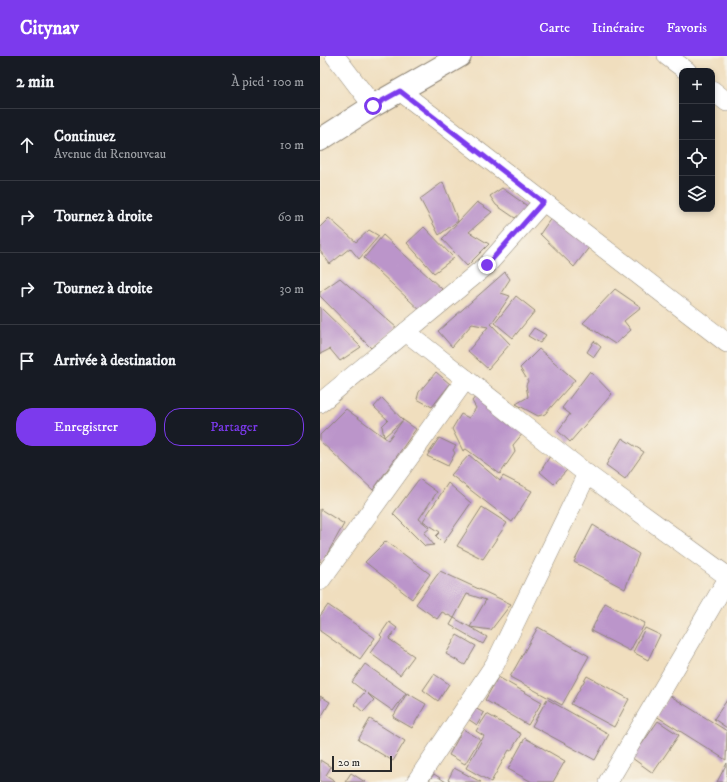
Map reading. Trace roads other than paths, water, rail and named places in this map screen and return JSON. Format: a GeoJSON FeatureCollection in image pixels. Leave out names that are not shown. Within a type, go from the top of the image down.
{"type":"FeatureCollection","features":[{"type":"Feature","properties":{"kind":"main road"},"geometry":{"type":"LineString","coordinates":[[320,140],[373,106],[460,56]]}},
{"type":"Feature","properties":{"kind":"street"},"geometry":{"type":"LineString","coordinates":[[335,56],[373,106]]}},
{"type":"Feature","properties":{"kind":"street"},"geometry":{"type":"LineString","coordinates":[[667,56],[683,68]]}},
{"type":"Feature","properties":{"kind":"street"},"geometry":{"type":"LineString","coordinates":[[400,91],[727,343]]}},
{"type":"Feature","properties":{"kind":"street"},"geometry":{"type":"LineString","coordinates":[[715,92],[727,102]]}},
{"type":"Feature","properties":{"kind":"street"},"geometry":{"type":"LineString","coordinates":[[320,403],[487,265],[543,202]]}},
{"type":"Feature","properties":{"kind":"street"},"geometry":{"type":"LineString","coordinates":[[406,332],[587,474],[727,576]]}},
{"type":"Feature","properties":{"kind":"street"},"geometry":{"type":"LineString","coordinates":[[320,581],[466,380]]}},
{"type":"Feature","properties":{"kind":"street"},"geometry":{"type":"LineString","coordinates":[[416,782],[495,664],[587,474]]}},
{"type":"Feature","properties":{"kind":"street"},"geometry":{"type":"LineString","coordinates":[[608,782],[727,580]]}}]}
